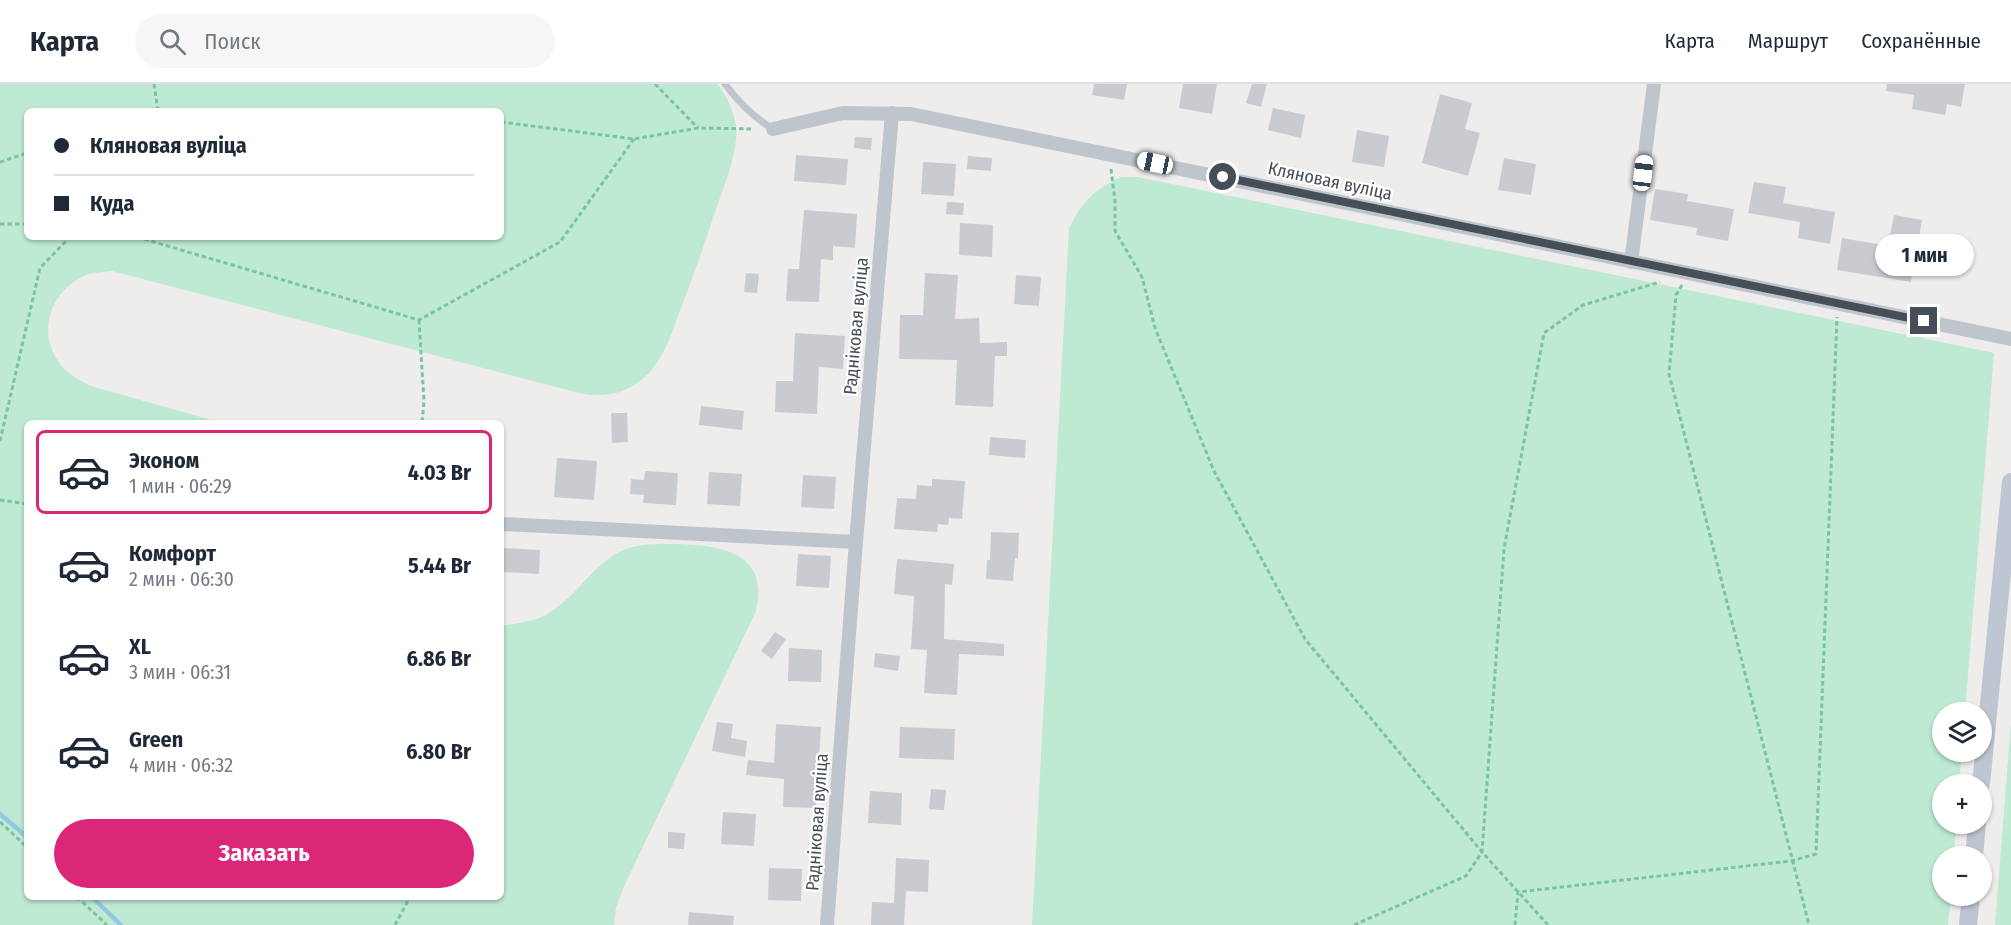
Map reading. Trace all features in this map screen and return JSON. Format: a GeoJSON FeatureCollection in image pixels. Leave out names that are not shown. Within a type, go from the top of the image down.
{"type":"FeatureCollection","features":[{"type":"Feature","properties":{"kind":"main road"},"geometry":{"type":"LineString","coordinates":[[1982,774],[2011,482]]}},
{"type":"Feature","properties":{"kind":"main road"},"geometry":{"type":"LineString","coordinates":[[1968,925],[1970,906]]}},
{"type":"Feature","properties":{"kind":"street"},"geometry":{"type":"LineString","coordinates":[[1631,262],[1654,84]]}},
{"type":"Feature","properties":{"kind":"street","name":"Кляновая вуліца"},"geometry":{"type":"LineString","coordinates":[[773,129],[843,113],[911,114],[2011,339]]}},
{"type":"Feature","properties":{"kind":"street","name":"Радніковая вуліца"},"geometry":{"type":"LineString","coordinates":[[827,925],[892,113]]}},
{"type":"Feature","properties":{"kind":"street"},"geometry":{"type":"LineString","coordinates":[[504,524],[856,542]]}},
{"type":"Feature","properties":{"kind":"lane"},"geometry":{"type":"LineString","coordinates":[[725,84],[739,103],[773,129]]}},
{"type":"Feature","properties":{"kind":"path"},"geometry":{"type":"LineString","coordinates":[[154,84],[158,108]]}},
{"type":"Feature","properties":{"kind":"path"},"geometry":{"type":"LineString","coordinates":[[655,84],[698,128]]}},
{"type":"Feature","properties":{"kind":"path"},"geometry":{"type":"LineString","coordinates":[[504,122],[634,139],[698,128],[773,129]]}},
{"type":"Feature","properties":{"kind":"path"},"geometry":{"type":"LineString","coordinates":[[147,240],[419,320],[560,242],[634,139]]}},
{"type":"Feature","properties":{"kind":"path"},"geometry":{"type":"LineString","coordinates":[[0,162],[24,154]]}},
{"type":"Feature","properties":{"kind":"path"},"geometry":{"type":"LineString","coordinates":[[1109,154],[1115,201],[1115,231],[1142,277],[1155,328],[1214,471],[1305,639],[1482,852],[1548,925]]}},
{"type":"Feature","properties":{"kind":"path"},"geometry":{"type":"LineString","coordinates":[[0,224],[24,224]]}},
{"type":"Feature","properties":{"kind":"path"},"geometry":{"type":"LineString","coordinates":[[0,441],[40,268],[67,240]]}},
{"type":"Feature","properties":{"kind":"path"},"geometry":{"type":"LineString","coordinates":[[1354,925],[1466,876],[1482,852],[1504,549],[1544,333],[1583,305],[1689,273]]}},
{"type":"Feature","properties":{"kind":"path"},"geometry":{"type":"LineString","coordinates":[[1689,273],[1676,295],[1669,375],[1809,925]]}},
{"type":"Feature","properties":{"kind":"path"},"geometry":{"type":"LineString","coordinates":[[1518,892],[1791,861],[1816,854],[1837,304]]}},
{"type":"Feature","properties":{"kind":"path"},"geometry":{"type":"LineString","coordinates":[[419,320],[424,401],[422,420]]}},
{"type":"Feature","properties":{"kind":"path"},"geometry":{"type":"LineString","coordinates":[[0,500],[24,504]]}},
{"type":"Feature","properties":{"kind":"path"},"geometry":{"type":"LineString","coordinates":[[0,822],[24,844]]}},
{"type":"Feature","properties":{"kind":"path"},"geometry":{"type":"LineString","coordinates":[[1515,925],[1518,892]]}},
{"type":"Feature","properties":{"kind":"path"},"geometry":{"type":"LineString","coordinates":[[80,900],[107,925]]}},
{"type":"Feature","properties":{"kind":"path"},"geometry":{"type":"LineString","coordinates":[[395,925],[408,900]]}},
{"type":"Feature","properties":{"kind":"green space"},"geometry":{"type":"Polygon","coordinates":[[[0,84],[718,84],[729,103],[736,124],[735,148],[731,166],[668,342],[649,373],[627,389],[602,395],[583,394],[112,271],[89,274],[76,280],[58,299],[52,310],[48,335],[58,361],[73,376],[91,386],[211,420],[24,420],[24,900],[504,900],[504,625],[532,620],[549,613],[569,598],[595,570],[615,554],[626,549],[653,544],[713,547],[740,557],[750,565],[756,577],[758,592],[756,611],[626,882],[616,907],[614,925],[0,925],[0,84]]]}},
{"type":"Feature","properties":{"kind":"green space"},"geometry":{"type":"Polygon","coordinates":[[[1122,177],[1138,177],[1994,353],[1966,702],[1932,702],[1932,762],[1961,762],[1960,774],[1932,774],[1932,834],[1955,834],[1955,846],[1932,846],[1932,906],[1950,906],[1948,925],[1032,925],[1069,229],[1090,197],[1112,181],[1122,177]]]}},
{"type":"Feature","properties":{"kind":"green space"},"geometry":{"type":"Polygon","coordinates":[[[2011,723],[2011,925],[1995,925],[2011,723]]]}},
{"type":"Feature","properties":{"kind":"building"},"geometry":{"type":"Polygon","coordinates":[[[1094,84],[1127,84],[1124,100],[1092,95],[1094,84]]]}},
{"type":"Feature","properties":{"kind":"building"},"geometry":{"type":"Polygon","coordinates":[[[1183,84],[1217,84],[1212,114],[1179,108],[1183,84]]]}},
{"type":"Feature","properties":{"kind":"building"},"geometry":{"type":"Polygon","coordinates":[[[1252,84],[1267,84],[1261,107],[1246,103],[1252,84]]]}},
{"type":"Feature","properties":{"kind":"building"},"geometry":{"type":"Polygon","coordinates":[[[1887,84],[1965,84],[1961,107],[1947,104],[1945,115],[1912,109],[1914,95],[1886,91],[1887,84]]]}},
{"type":"Feature","properties":{"kind":"building"},"geometry":{"type":"Polygon","coordinates":[[[1440,94],[1472,103],[1465,129],[1480,133],[1468,176],[1422,163],[1440,94]]]}},
{"type":"Feature","properties":{"kind":"building"},"geometry":{"type":"Polygon","coordinates":[[[1273,108],[1305,115],[1301,138],[1268,130],[1273,108]]]}},
{"type":"Feature","properties":{"kind":"building"},"geometry":{"type":"Polygon","coordinates":[[[1357,130],[1389,136],[1384,167],[1352,162],[1357,130]]]}},
{"type":"Feature","properties":{"kind":"building"},"geometry":{"type":"Polygon","coordinates":[[[855,137],[872,138],[871,150],[854,148],[855,137]]]}},
{"type":"Feature","properties":{"kind":"building"},"geometry":{"type":"Polygon","coordinates":[[[796,155],[848,159],[846,185],[794,181],[796,155]]]}},
{"type":"Feature","properties":{"kind":"building"},"geometry":{"type":"Polygon","coordinates":[[[968,156],[992,158],[991,171],[967,169],[968,156]]]}},
{"type":"Feature","properties":{"kind":"building"},"geometry":{"type":"Polygon","coordinates":[[[1504,158],[1536,164],[1531,195],[1498,190],[1504,158]]]}},
{"type":"Feature","properties":{"kind":"building"},"geometry":{"type":"Polygon","coordinates":[[[923,162],[956,164],[954,196],[921,194],[923,162]]]}},
{"type":"Feature","properties":{"kind":"building"},"geometry":{"type":"Polygon","coordinates":[[[1754,182],[1786,187],[1783,203],[1835,212],[1830,244],[1798,238],[1800,222],[1748,213],[1754,182]]]}},
{"type":"Feature","properties":{"kind":"building"},"geometry":{"type":"Polygon","coordinates":[[[1655,189],[1688,194],[1687,201],[1734,209],[1728,241],[1696,235],[1697,228],[1650,220],[1655,189]]]}},
{"type":"Feature","properties":{"kind":"building"},"geometry":{"type":"Polygon","coordinates":[[[947,202],[964,203],[963,215],[946,214],[947,202]]]}},
{"type":"Feature","properties":{"kind":"building"},"geometry":{"type":"Polygon","coordinates":[[[804,210],[857,214],[855,248],[833,246],[833,260],[821,259],[819,302],[786,301],[788,269],[799,269],[804,210]]]}},
{"type":"Feature","properties":{"kind":"building"},"geometry":{"type":"Polygon","coordinates":[[[1894,215],[1922,220],[1911,282],[1837,270],[1842,238],[1888,246],[1894,215]]]}},
{"type":"Feature","properties":{"kind":"building"},"geometry":{"type":"Polygon","coordinates":[[[960,223],[993,225],[992,257],[959,255],[960,223]]]}},
{"type":"Feature","properties":{"kind":"building"},"geometry":{"type":"Polygon","coordinates":[[[746,273],[759,274],[757,293],[744,292],[746,273]]]}},
{"type":"Feature","properties":{"kind":"building"},"geometry":{"type":"Polygon","coordinates":[[[925,273],[958,275],[955,319],[979,318],[980,343],[1007,342],[1007,356],[995,356],[993,407],[955,405],[957,360],[899,359],[900,315],[923,315],[925,273]]]}},
{"type":"Feature","properties":{"kind":"building"},"geometry":{"type":"Polygon","coordinates":[[[1016,275],[1041,277],[1039,306],[1014,304],[1016,275]]]}},
{"type":"Feature","properties":{"kind":"building"},"geometry":{"type":"Polygon","coordinates":[[[795,333],[845,336],[843,369],[819,367],[817,414],[775,412],[776,381],[793,381],[795,333]]]}},
{"type":"Feature","properties":{"kind":"building"},"geometry":{"type":"Polygon","coordinates":[[[701,406],[744,411],[742,430],[699,425],[701,406]]]}},
{"type":"Feature","properties":{"kind":"building"},"geometry":{"type":"Polygon","coordinates":[[[611,413],[627,413],[628,442],[612,443],[611,413]]]}},
{"type":"Feature","properties":{"kind":"building"},"geometry":{"type":"Polygon","coordinates":[[[990,437],[1026,440],[1025,458],[989,455],[990,437]]]}},
{"type":"Feature","properties":{"kind":"building"},"geometry":{"type":"Polygon","coordinates":[[[557,458],[597,461],[594,500],[554,497],[557,458]]]}},
{"type":"Feature","properties":{"kind":"building"},"geometry":{"type":"Polygon","coordinates":[[[645,471],[678,473],[676,505],[643,503],[644,495],[630,494],[631,479],[644,480],[645,471]]]}},
{"type":"Feature","properties":{"kind":"building"},"geometry":{"type":"Polygon","coordinates":[[[709,472],[742,474],[740,506],[707,504],[709,472]]]}},
{"type":"Feature","properties":{"kind":"building"},"geometry":{"type":"Polygon","coordinates":[[[803,475],[836,477],[834,509],[801,507],[803,475]]]}},
{"type":"Feature","properties":{"kind":"building"},"geometry":{"type":"Polygon","coordinates":[[[932,479],[965,481],[962,519],[949,518],[948,525],[938,524],[937,532],[894,529],[897,498],[916,499],[917,485],[932,486],[932,479]]]}},
{"type":"Feature","properties":{"kind":"building"},"geometry":{"type":"Polygon","coordinates":[[[991,532],[1019,533],[1018,558],[1015,558],[1013,581],[986,579],[987,560],[990,560],[991,532]]]}},
{"type":"Feature","properties":{"kind":"building"},"geometry":{"type":"Polygon","coordinates":[[[504,548],[540,550],[539,574],[504,572],[504,548]]]}},
{"type":"Feature","properties":{"kind":"building"},"geometry":{"type":"Polygon","coordinates":[[[798,554],[831,556],[829,588],[796,586],[798,554]]]}},
{"type":"Feature","properties":{"kind":"building"},"geometry":{"type":"Polygon","coordinates":[[[897,559],[954,564],[952,585],[945,584],[944,639],[1004,644],[1004,656],[959,654],[957,695],[924,693],[927,650],[911,649],[914,596],[894,594],[897,559]]]}},
{"type":"Feature","properties":{"kind":"building"},"geometry":{"type":"Polygon","coordinates":[[[775,632],[786,639],[772,659],[761,651],[775,632]]]}},
{"type":"Feature","properties":{"kind":"building"},"geometry":{"type":"Polygon","coordinates":[[[789,648],[822,650],[821,682],[788,681],[789,648]]]}},
{"type":"Feature","properties":{"kind":"building"},"geometry":{"type":"Polygon","coordinates":[[[875,653],[900,656],[898,671],[874,667],[875,653]]]}},
{"type":"Feature","properties":{"kind":"building"},"geometry":{"type":"Polygon","coordinates":[[[717,722],[733,724],[731,738],[747,741],[745,757],[712,751],[717,722]]]}},
{"type":"Feature","properties":{"kind":"building"},"geometry":{"type":"Polygon","coordinates":[[[776,724],[821,727],[816,808],[783,807],[784,779],[746,775],[748,760],[774,763],[776,724]]]}},
{"type":"Feature","properties":{"kind":"building"},"geometry":{"type":"Polygon","coordinates":[[[900,727],[955,729],[954,760],[899,758],[900,727]]]}},
{"type":"Feature","properties":{"kind":"building"},"geometry":{"type":"Polygon","coordinates":[[[931,789],[946,790],[944,810],[929,809],[931,789]]]}},
{"type":"Feature","properties":{"kind":"building"},"geometry":{"type":"Polygon","coordinates":[[[870,791],[902,793],[901,825],[868,823],[870,791]]]}},
{"type":"Feature","properties":{"kind":"building"},"geometry":{"type":"Polygon","coordinates":[[[723,812],[756,814],[754,846],[721,844],[723,812]]]}},
{"type":"Feature","properties":{"kind":"building"},"geometry":{"type":"Polygon","coordinates":[[[668,832],[685,833],[684,849],[668,848],[668,832]]]}},
{"type":"Feature","properties":{"kind":"building"},"geometry":{"type":"Polygon","coordinates":[[[896,858],[929,860],[928,892],[906,891],[904,925],[871,925],[872,902],[894,903],[896,858]]]}},
{"type":"Feature","properties":{"kind":"building"},"geometry":{"type":"Polygon","coordinates":[[[769,868],[802,869],[801,901],[768,900],[769,868]]]}},
{"type":"Feature","properties":{"kind":"building"},"geometry":{"type":"Polygon","coordinates":[[[689,912],[734,916],[733,925],[688,925],[689,912]]]}},
{"type":"Feature","properties":{"kind":"waterway"},"geometry":{"type":"LineString","coordinates":[[0,814],[24,834]]}},
{"type":"Feature","properties":{"kind":"waterway"},"geometry":{"type":"LineString","coordinates":[[95,900],[121,925]]}},
{"type":"Feature","properties":{"kind":"route"},"geometry":{"type":"LineString","coordinates":[[1223,177],[1924,321]]}}]}
